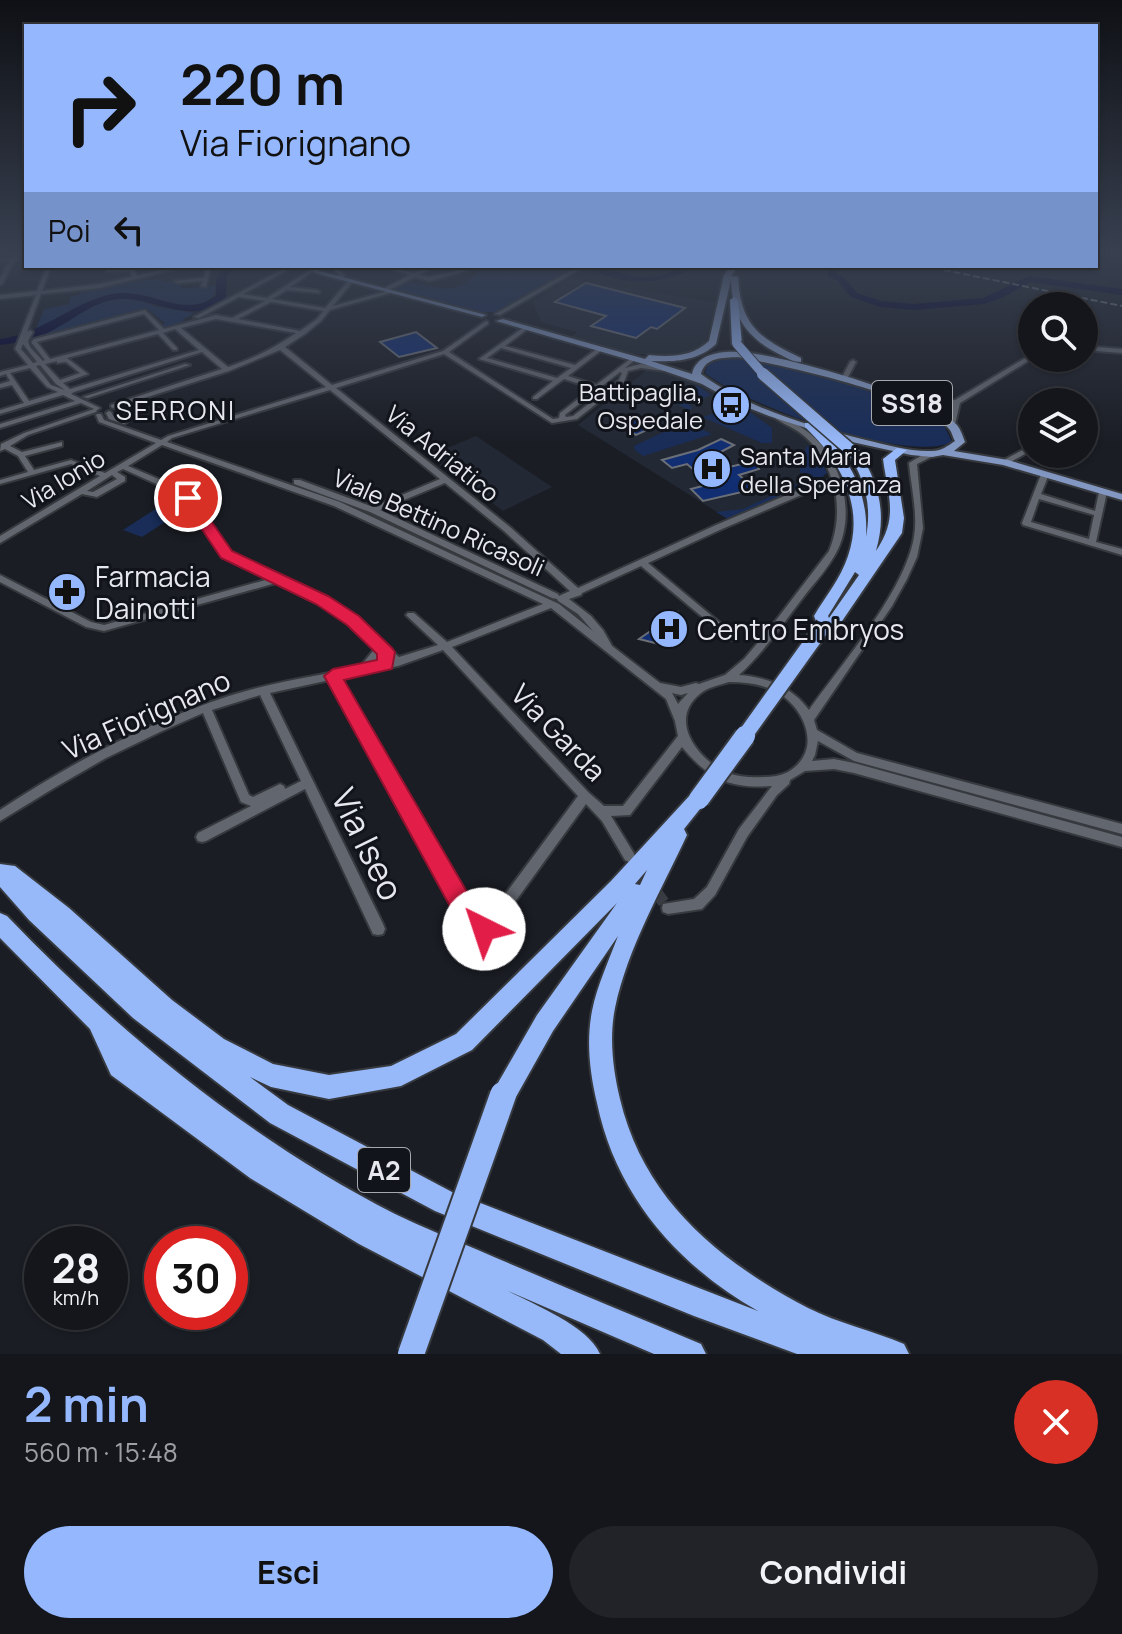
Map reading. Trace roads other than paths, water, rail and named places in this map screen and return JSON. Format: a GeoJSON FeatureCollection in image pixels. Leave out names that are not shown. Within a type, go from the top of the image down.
{"type":"FeatureCollection","features":[{"type":"Feature","properties":{"kind":"highway"},"geometry":{"type":"LineString","coordinates":[[411,1354],[503,1095],[545,1023],[862,570],[875,538],[876,500],[868,476],[854,453],[830,427],[759,371],[737,344],[735,318]]}},
{"type":"Feature","properties":{"kind":"highway"},"geometry":{"type":"LineString","coordinates":[[809,425],[821,435],[849,475],[861,512],[856,552],[821,616],[824,625]]}},
{"type":"Feature","properties":{"kind":"highway"},"geometry":{"type":"LineString","coordinates":[[824,625],[833,623],[895,533],[897,511],[889,459],[901,450]]}},
{"type":"Feature","properties":{"kind":"highway"},"geometry":{"type":"LineString","coordinates":[[0,866],[30,887],[202,1038],[263,1075],[296,1085],[352,1088],[395,1080],[435,1062],[464,1042],[618,888],[699,799]]}},
{"type":"Feature","properties":{"kind":"highway"},"geometry":{"type":"LineString","coordinates":[[666,853],[635,913],[603,1013],[602,1066],[619,1147],[661,1217],[726,1275],[800,1319],[894,1354]]}},
{"type":"Feature","properties":{"kind":"highway","name":"A2"},"geometry":{"type":"LineString","coordinates":[[0,873],[36,913],[141,1010],[279,1114],[444,1202],[694,1302],[837,1354]]}},
{"type":"Feature","properties":{"kind":"highway","name":"A2"},"geometry":{"type":"LineString","coordinates":[[0,923],[30,957],[131,1052],[264,1151],[376,1218],[607,1322],[691,1354]]}},
{"type":"Feature","properties":{"kind":"highway"},"geometry":{"type":"LineString","coordinates":[[97,1020],[119,1067],[259,1169],[369,1234],[553,1330],[585,1354]]}},
{"type":"Feature","properties":{"kind":"main road"},"geometry":{"type":"LineString","coordinates":[[510,318],[523,327],[702,381]]}},
{"type":"Feature","properties":{"kind":"main road"},"geometry":{"type":"LineString","coordinates":[[618,354],[674,359],[707,349],[713,342],[718,318]]}},
{"type":"Feature","properties":{"kind":"main road","name":"SS18"},"geometry":{"type":"LineString","coordinates":[[727,318],[722,343],[696,370],[702,381],[765,410],[901,450],[930,454],[943,452],[957,445],[960,434]]}},
{"type":"Feature","properties":{"kind":"main road","name":"SS18"},"geometry":{"type":"LineString","coordinates":[[742,318],[745,327],[757,338],[828,374]]}},
{"type":"Feature","properties":{"kind":"main road","name":"SS18"},"geometry":{"type":"LineString","coordinates":[[704,360],[738,354],[844,379],[899,398],[953,423],[960,434],[979,449],[1004,462]]}},
{"type":"Feature","properties":{"kind":"main road"},"geometry":{"type":"LineString","coordinates":[[650,363],[680,365],[704,360]]}},
{"type":"Feature","properties":{"kind":"main road","name":"SS18"},"geometry":{"type":"LineString","coordinates":[[943,452],[1004,462],[1122,497]]}},
{"type":"Feature","properties":{"kind":"street"},"geometry":{"type":"LineString","coordinates":[[31,318],[23,340],[49,386],[110,408]]}},
{"type":"Feature","properties":{"kind":"street"},"geometry":{"type":"LineString","coordinates":[[49,361],[34,342],[36,340],[121,318]]}},
{"type":"Feature","properties":{"kind":"street"},"geometry":{"type":"LineString","coordinates":[[150,318],[175,349]]}},
{"type":"Feature","properties":{"kind":"street"},"geometry":{"type":"LineString","coordinates":[[0,386],[49,361],[204,318]]}},
{"type":"Feature","properties":{"kind":"street"},"geometry":{"type":"LineString","coordinates":[[231,318],[303,333]]}},
{"type":"Feature","properties":{"kind":"street"},"geometry":{"type":"LineString","coordinates":[[1,444],[227,370],[281,347],[320,318]]}},
{"type":"Feature","properties":{"kind":"street"},"geometry":{"type":"LineString","coordinates":[[509,318],[523,327],[482,359],[597,387]]}},
{"type":"Feature","properties":{"kind":"street","name":"Via Ionio"},"geometry":{"type":"LineString","coordinates":[[0,540],[166,440],[327,386],[445,352],[484,319]]}},
{"type":"Feature","properties":{"kind":"street"},"geometry":{"type":"LineString","coordinates":[[177,328],[227,370]]}},
{"type":"Feature","properties":{"kind":"street"},"geometry":{"type":"LineString","coordinates":[[500,346],[576,367]]}},
{"type":"Feature","properties":{"kind":"street","name":"Via Adriatico"},"geometry":{"type":"LineString","coordinates":[[281,347],[578,593]]}},
{"type":"Feature","properties":{"kind":"street"},"geometry":{"type":"LineString","coordinates":[[535,398],[600,349]]}},
{"type":"Feature","properties":{"kind":"street"},"geometry":{"type":"LineString","coordinates":[[1098,349],[1122,351]]}},
{"type":"Feature","properties":{"kind":"street"},"geometry":{"type":"LineString","coordinates":[[0,412],[204,350]]}},
{"type":"Feature","properties":{"kind":"street"},"geometry":{"type":"LineString","coordinates":[[445,352],[548,420],[575,418],[622,381],[622,371]]}},
{"type":"Feature","properties":{"kind":"street"},"geometry":{"type":"LineString","coordinates":[[0,426],[192,364],[184,355]]}},
{"type":"Feature","properties":{"kind":"street"},"geometry":{"type":"LineString","coordinates":[[563,420],[562,414],[622,371],[633,359]]}},
{"type":"Feature","properties":{"kind":"street"},"geometry":{"type":"LineString","coordinates":[[0,376],[67,360],[85,374],[58,383]]}},
{"type":"Feature","properties":{"kind":"street"},"geometry":{"type":"LineString","coordinates":[[844,379],[853,362]]}},
{"type":"Feature","properties":{"kind":"street"},"geometry":{"type":"LineString","coordinates":[[187,365],[201,378]]}},
{"type":"Feature","properties":{"kind":"street"},"geometry":{"type":"LineString","coordinates":[[899,398],[931,405],[957,402],[1018,365]]}},
{"type":"Feature","properties":{"kind":"street"},"geometry":{"type":"LineString","coordinates":[[38,366],[64,392]]}},
{"type":"Feature","properties":{"kind":"street"},"geometry":{"type":"LineString","coordinates":[[622,371],[638,366],[666,369]]}},
{"type":"Feature","properties":{"kind":"street"},"geometry":{"type":"LineString","coordinates":[[0,376],[11,379],[28,404]]}},
{"type":"Feature","properties":{"kind":"street"},"geometry":{"type":"LineString","coordinates":[[589,393],[602,397]]}},
{"type":"Feature","properties":{"kind":"street"},"geometry":{"type":"LineString","coordinates":[[84,399],[97,414],[166,440]]}},
{"type":"Feature","properties":{"kind":"street"},"geometry":{"type":"LineString","coordinates":[[953,423],[957,402]]}},
{"type":"Feature","properties":{"kind":"street"},"geometry":{"type":"LineString","coordinates":[[110,408],[111,418],[166,440]]}},
{"type":"Feature","properties":{"kind":"street"},"geometry":{"type":"LineString","coordinates":[[652,683],[674,691],[729,678],[752,660],[834,548],[842,501],[836,480],[817,445],[805,434],[765,410]]}},
{"type":"Feature","properties":{"kind":"street"},"geometry":{"type":"LineString","coordinates":[[74,419],[97,414]]}},
{"type":"Feature","properties":{"kind":"street","name":"Viale Bettino Ricasoli"},"geometry":{"type":"LineString","coordinates":[[166,440],[373,510],[553,602]]}},
{"type":"Feature","properties":{"kind":"street","name":"Viale Bettino Ricasoli"},"geometry":{"type":"LineString","coordinates":[[166,440],[337,504],[553,602]]}},
{"type":"Feature","properties":{"kind":"street"},"geometry":{"type":"LineString","coordinates":[[1,444],[21,455],[32,472]]}},
{"type":"Feature","properties":{"kind":"street"},"geometry":{"type":"LineString","coordinates":[[21,455],[59,444]]}},
{"type":"Feature","properties":{"kind":"street"},"geometry":{"type":"LineString","coordinates":[[809,718],[896,592],[911,563],[918,537],[913,463],[930,454]]}},
{"type":"Feature","properties":{"kind":"street"},"geometry":{"type":"LineString","coordinates":[[1004,462],[1018,454]]}},
{"type":"Feature","properties":{"kind":"street"},"geometry":{"type":"LineString","coordinates":[[0,482],[71,462],[123,477],[94,495],[80,491]]}},
{"type":"Feature","properties":{"kind":"street"},"geometry":{"type":"LineString","coordinates":[[122,466],[184,493],[227,554],[341,612],[374,641],[384,665]]}},
{"type":"Feature","properties":{"kind":"street"},"geometry":{"type":"LineString","coordinates":[[1045,474],[1026,523],[1122,552]]}},
{"type":"Feature","properties":{"kind":"street"},"geometry":{"type":"LineString","coordinates":[[373,510],[445,480]]}},
{"type":"Feature","properties":{"kind":"street","name":"Via Fiorignano"},"geometry":{"type":"LineString","coordinates":[[0,816],[78,767],[206,708],[263,690],[398,662],[446,647],[578,593],[818,485],[836,480]]}},
{"type":"Feature","properties":{"kind":"street"},"geometry":{"type":"LineString","coordinates":[[1092,543],[1103,492]]}},
{"type":"Feature","properties":{"kind":"street"},"geometry":{"type":"LineString","coordinates":[[1036,495],[1098,514]]}},
{"type":"Feature","properties":{"kind":"street"},"geometry":{"type":"LineString","coordinates":[[642,562],[733,638]]}},
{"type":"Feature","properties":{"kind":"street"},"geometry":{"type":"LineString","coordinates":[[0,578],[89,625],[104,628],[278,579]]}},
{"type":"Feature","properties":{"kind":"street"},"geometry":{"type":"LineString","coordinates":[[553,602],[593,639],[608,645],[670,697],[679,719],[682,739],[696,759],[723,776],[754,783],[774,782],[792,776]]}},
{"type":"Feature","properties":{"kind":"street","name":"Via Garda"},"geometry":{"type":"LineString","coordinates":[[411,615],[446,647],[585,796],[604,811],[629,856]]}},
{"type":"Feature","properties":{"kind":"street"},"geometry":{"type":"LineString","coordinates":[[381,653],[398,662]]}},
{"type":"Feature","properties":{"kind":"street"},"geometry":{"type":"LineString","coordinates":[[364,669],[381,653]]}},
{"type":"Feature","properties":{"kind":"street"},"geometry":{"type":"LineString","coordinates":[[333,676],[472,924],[484,929],[494,920],[585,796]]}},
{"type":"Feature","properties":{"kind":"street"},"geometry":{"type":"LineString","coordinates":[[668,908],[697,905],[711,891],[743,833],[773,792],[805,766],[813,751],[815,734],[809,718],[796,701],[773,686],[729,678]]}},
{"type":"Feature","properties":{"kind":"street"},"geometry":{"type":"LineString","coordinates":[[679,719],[685,701],[703,685]]}},
{"type":"Feature","properties":{"kind":"street","name":"Via Iseo"},"geometry":{"type":"LineString","coordinates":[[263,690],[378,929]]}},
{"type":"Feature","properties":{"kind":"street"},"geometry":{"type":"LineString","coordinates":[[206,708],[245,799],[254,802],[280,789]]}},
{"type":"Feature","properties":{"kind":"street"},"geometry":{"type":"LineString","coordinates":[[815,734],[854,757],[1122,829]]}},
{"type":"Feature","properties":{"kind":"street"},"geometry":{"type":"LineString","coordinates":[[618,841],[618,823],[682,739]]}},
{"type":"Feature","properties":{"kind":"street"},"geometry":{"type":"LineString","coordinates":[[805,766],[834,764],[854,768],[1122,842]]}},
{"type":"Feature","properties":{"kind":"street","name":"Via Iseo"},"geometry":{"type":"LineString","coordinates":[[202,837],[307,783]]}},
{"type":"Feature","properties":{"kind":"street"},"geometry":{"type":"LineString","coordinates":[[604,811],[626,811]]}},
{"type":"Feature","properties":{"kind":"waterway"},"geometry":{"type":"LineString","coordinates":[[0,342],[38,333],[67,318]]}},
{"type":"Feature","properties":{"kind":"tunnel"},"geometry":{"type":"LineString","coordinates":[[635,864],[668,908]]}},
{"type":"Feature","properties":{"kind":"place","name":"Battipaglia, Ospedale"},"geometry":{"type":"Point","coordinates":[731,405]}},
{"type":"Feature","properties":{"kind":"place","name":"Santa Maria della Speranza"},"geometry":{"type":"Point","coordinates":[712,469]}},
{"type":"Feature","properties":{"kind":"place","name":"Farmacia Dainotti"},"geometry":{"type":"Point","coordinates":[67,592]}},
{"type":"Feature","properties":{"kind":"place","name":"Centro Embryos"},"geometry":{"type":"Point","coordinates":[669,629]}},
{"type":"Feature","properties":{"kind":"district","name":"SERRONI"},"geometry":{"type":"Point","coordinates":[176,410]}}]}
